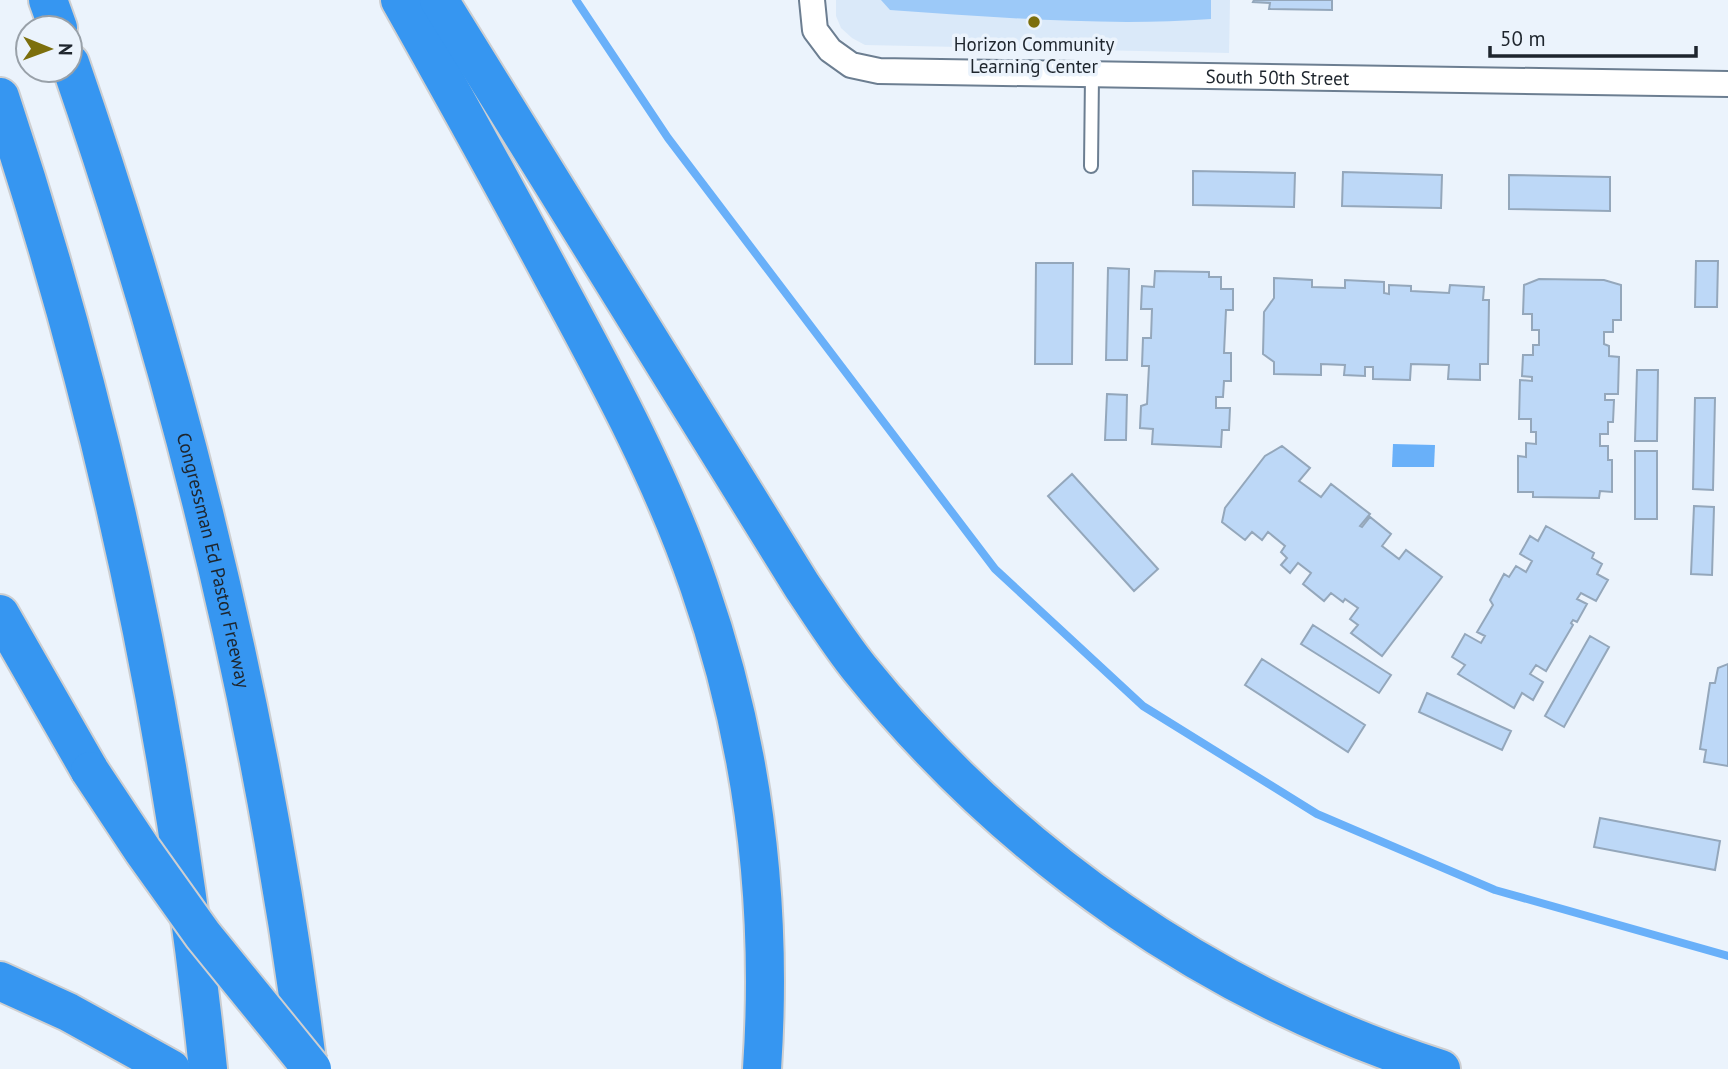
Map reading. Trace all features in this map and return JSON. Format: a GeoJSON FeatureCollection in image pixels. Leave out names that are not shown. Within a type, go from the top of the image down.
{"type":"FeatureCollection","features":[{"type":"Feature","properties":{"kind":"highway"},"geometry":{"type":"LineString","coordinates":[[400,0],[545,262],[632,429],[663,493],[700,586],[741,737],[758,841],[766,939],[762,1069]]}},
{"type":"Feature","properties":{"kind":"highway"},"geometry":{"type":"LineString","coordinates":[[439,0],[802,586],[859,667],[923,741],[1023,836],[1101,898],[1151,933],[1238,984],[1284,1007],[1376,1047],[1441,1069]]}},
{"type":"Feature","properties":{"kind":"highway","name":"Congressman Ed Pastor Freeway"},"geometry":{"type":"LineString","coordinates":[[77,84],[134,254],[166,363],[212,545],[255,743],[310,1069]]}},
{"type":"Feature","properties":{"kind":"highway"},"geometry":{"type":"LineString","coordinates":[[0,97],[68,322],[140,618],[176,821],[208,1069]]}},
{"type":"Feature","properties":{"kind":"highway"},"geometry":{"type":"LineString","coordinates":[[0,614],[90,771],[142,852],[203,935],[310,1069]]}},
{"type":"Feature","properties":{"kind":"highway"},"geometry":{"type":"LineString","coordinates":[[0,981],[90,1024],[171,1069]]}},
{"type":"Feature","properties":{"kind":"street","name":"South 50th Street"},"geometry":{"type":"LineString","coordinates":[[812,0],[815,30],[830,50],[851,65],[879,71],[1728,84]]}},
{"type":"Feature","properties":{"kind":"lane"},"geometry":{"type":"LineString","coordinates":[[1091,166],[1092,75]]}},
{"type":"Feature","properties":{"kind":"shaded area","name":"Horizon Community Learning Center"},"geometry":{"type":"Polygon","coordinates":[[[836,0],[1230,0],[1229,53],[865,45],[841,28],[836,16],[836,0]]]}},
{"type":"Feature","properties":{"kind":"shaded area"},"geometry":{"type":"Polygon","coordinates":[[[881,0],[1211,0],[1211,19],[1091,22],[1010,18],[890,10],[881,0]]]}},
{"type":"Feature","properties":{"kind":"shaded area"},"geometry":{"type":"Polygon","coordinates":[[[1393,444],[1435,445],[1434,467],[1392,467],[1393,444]]]}},
{"type":"Feature","properties":{"kind":"building"},"geometry":{"type":"Polygon","coordinates":[[[1332,0],[1332,10],[1269,9],[1270,3],[1253,2],[1332,0]]]}},
{"type":"Feature","properties":{"kind":"building"},"geometry":{"type":"Polygon","coordinates":[[[1193,171],[1295,173],[1294,207],[1193,205],[1193,171]]]}},
{"type":"Feature","properties":{"kind":"building"},"geometry":{"type":"Polygon","coordinates":[[[1343,172],[1442,175],[1441,208],[1342,206],[1343,172]]]}},
{"type":"Feature","properties":{"kind":"building"},"geometry":{"type":"Polygon","coordinates":[[[1509,175],[1610,177],[1610,211],[1509,209],[1509,175]]]}},
{"type":"Feature","properties":{"kind":"building"},"geometry":{"type":"Polygon","coordinates":[[[1696,261],[1718,261],[1717,307],[1695,307],[1696,261]]]}},
{"type":"Feature","properties":{"kind":"building"},"geometry":{"type":"Polygon","coordinates":[[[1036,263],[1073,263],[1072,364],[1035,364],[1036,263]]]}},
{"type":"Feature","properties":{"kind":"building"},"geometry":{"type":"Polygon","coordinates":[[[1108,268],[1129,269],[1127,360],[1106,360],[1108,268]]]}},
{"type":"Feature","properties":{"kind":"building"},"geometry":{"type":"Polygon","coordinates":[[[1155,271],[1209,272],[1209,277],[1221,277],[1221,289],[1233,289],[1233,310],[1226,310],[1224,353],[1231,353],[1231,381],[1224,381],[1223,397],[1216,397],[1216,408],[1230,408],[1229,430],[1222,430],[1221,447],[1152,444],[1153,429],[1140,428],[1141,406],[1147,404],[1149,366],[1142,366],[1143,338],[1151,338],[1152,309],[1141,309],[1142,286],[1154,287],[1155,271]]]}},
{"type":"Feature","properties":{"kind":"building"},"geometry":{"type":"Polygon","coordinates":[[[1274,278],[1312,280],[1312,287],[1345,288],[1345,280],[1384,282],[1384,293],[1389,294],[1389,285],[1411,286],[1411,291],[1449,293],[1450,285],[1484,287],[1483,300],[1489,300],[1488,364],[1480,364],[1480,380],[1448,379],[1449,365],[1411,364],[1410,380],[1373,379],[1373,367],[1365,367],[1365,376],[1344,375],[1345,365],[1321,364],[1321,375],[1274,374],[1274,362],[1263,354],[1264,312],[1274,298],[1274,278]]]}},
{"type":"Feature","properties":{"kind":"building"},"geometry":{"type":"Polygon","coordinates":[[[1539,279],[1604,280],[1621,285],[1621,320],[1613,320],[1613,332],[1604,332],[1604,344],[1609,346],[1609,356],[1619,357],[1618,394],[1605,394],[1605,400],[1614,400],[1613,422],[1608,422],[1608,434],[1600,434],[1600,446],[1608,446],[1608,460],[1612,460],[1612,492],[1600,491],[1599,498],[1533,497],[1533,492],[1518,492],[1518,456],[1526,457],[1526,443],[1536,444],[1536,432],[1531,432],[1531,419],[1519,419],[1520,380],[1532,381],[1532,377],[1522,376],[1523,355],[1533,355],[1533,345],[1539,345],[1539,330],[1532,330],[1532,314],[1523,314],[1524,285],[1539,279]]]}},
{"type":"Feature","properties":{"kind":"building"},"geometry":{"type":"Polygon","coordinates":[[[1637,370],[1658,370],[1657,441],[1635,441],[1637,370]]]}},
{"type":"Feature","properties":{"kind":"building"},"geometry":{"type":"Polygon","coordinates":[[[1107,394],[1127,395],[1126,440],[1105,440],[1107,394]]]}},
{"type":"Feature","properties":{"kind":"building"},"geometry":{"type":"Polygon","coordinates":[[[1695,398],[1715,398],[1713,490],[1693,489],[1695,398]]]}},
{"type":"Feature","properties":{"kind":"building"},"geometry":{"type":"Polygon","coordinates":[[[1282,446],[1310,468],[1299,481],[1321,497],[1331,484],[1370,514],[1360,526],[1370,517],[1391,534],[1382,546],[1399,559],[1406,550],[1442,577],[1382,656],[1351,633],[1358,625],[1350,619],[1358,608],[1331,593],[1324,601],[1303,584],[1311,573],[1298,563],[1290,573],[1281,565],[1287,558],[1281,552],[1285,546],[1268,532],[1262,540],[1252,532],[1245,540],[1222,522],[1225,508],[1265,456],[1282,446]]]}},
{"type":"Feature","properties":{"kind":"building"},"geometry":{"type":"Polygon","coordinates":[[[1635,451],[1657,451],[1657,519],[1635,519],[1635,451]]]}},
{"type":"Feature","properties":{"kind":"building"},"geometry":{"type":"Polygon","coordinates":[[[1072,474],[1158,569],[1134,591],[1048,496],[1072,474]]]}},
{"type":"Feature","properties":{"kind":"building"},"geometry":{"type":"Polygon","coordinates":[[[1694,506],[1714,507],[1712,575],[1691,574],[1694,506]]]}},
{"type":"Feature","properties":{"kind":"building"},"geometry":{"type":"Polygon","coordinates":[[[1546,526],[1594,553],[1592,558],[1602,564],[1597,574],[1608,580],[1596,601],[1581,593],[1577,599],[1587,604],[1577,622],[1573,620],[1571,623],[1573,625],[1546,671],[1536,665],[1530,674],[1543,682],[1533,700],[1522,693],[1514,708],[1458,674],[1465,665],[1452,657],[1465,634],[1481,643],[1485,636],[1477,632],[1493,605],[1490,600],[1504,574],[1509,577],[1516,566],[1526,572],[1532,561],[1520,554],[1530,536],[1538,541],[1546,526]]]}},
{"type":"Feature","properties":{"kind":"building"},"geometry":{"type":"Polygon","coordinates":[[[1313,625],[1391,675],[1379,693],[1301,644],[1313,625]]]}},
{"type":"Feature","properties":{"kind":"building"},"geometry":{"type":"Polygon","coordinates":[[[1590,636],[1609,647],[1564,727],[1545,716],[1590,636]]]}},
{"type":"Feature","properties":{"kind":"building"},"geometry":{"type":"Polygon","coordinates":[[[1262,659],[1365,725],[1348,752],[1245,685],[1262,659]]]}},
{"type":"Feature","properties":{"kind":"building"},"geometry":{"type":"Polygon","coordinates":[[[1728,664],[1728,766],[1704,762],[1706,750],[1700,749],[1710,683],[1715,683],[1718,668],[1728,664]]]}},
{"type":"Feature","properties":{"kind":"building"},"geometry":{"type":"Polygon","coordinates":[[[1427,693],[1511,731],[1502,750],[1419,712],[1427,693]]]}},
{"type":"Feature","properties":{"kind":"building"},"geometry":{"type":"Polygon","coordinates":[[[1600,818],[1720,841],[1715,870],[1594,847],[1600,818]]]}},
{"type":"Feature","properties":{"kind":"waterway"},"geometry":{"type":"LineString","coordinates":[[576,0],[668,138],[995,569],[1143,706],[1317,814],[1495,890],[1728,956]]}},
{"type":"Feature","properties":{"kind":"place","name":"Horizon Community Learning Center"},"geometry":{"type":"Point","coordinates":[1034,22]}}]}
